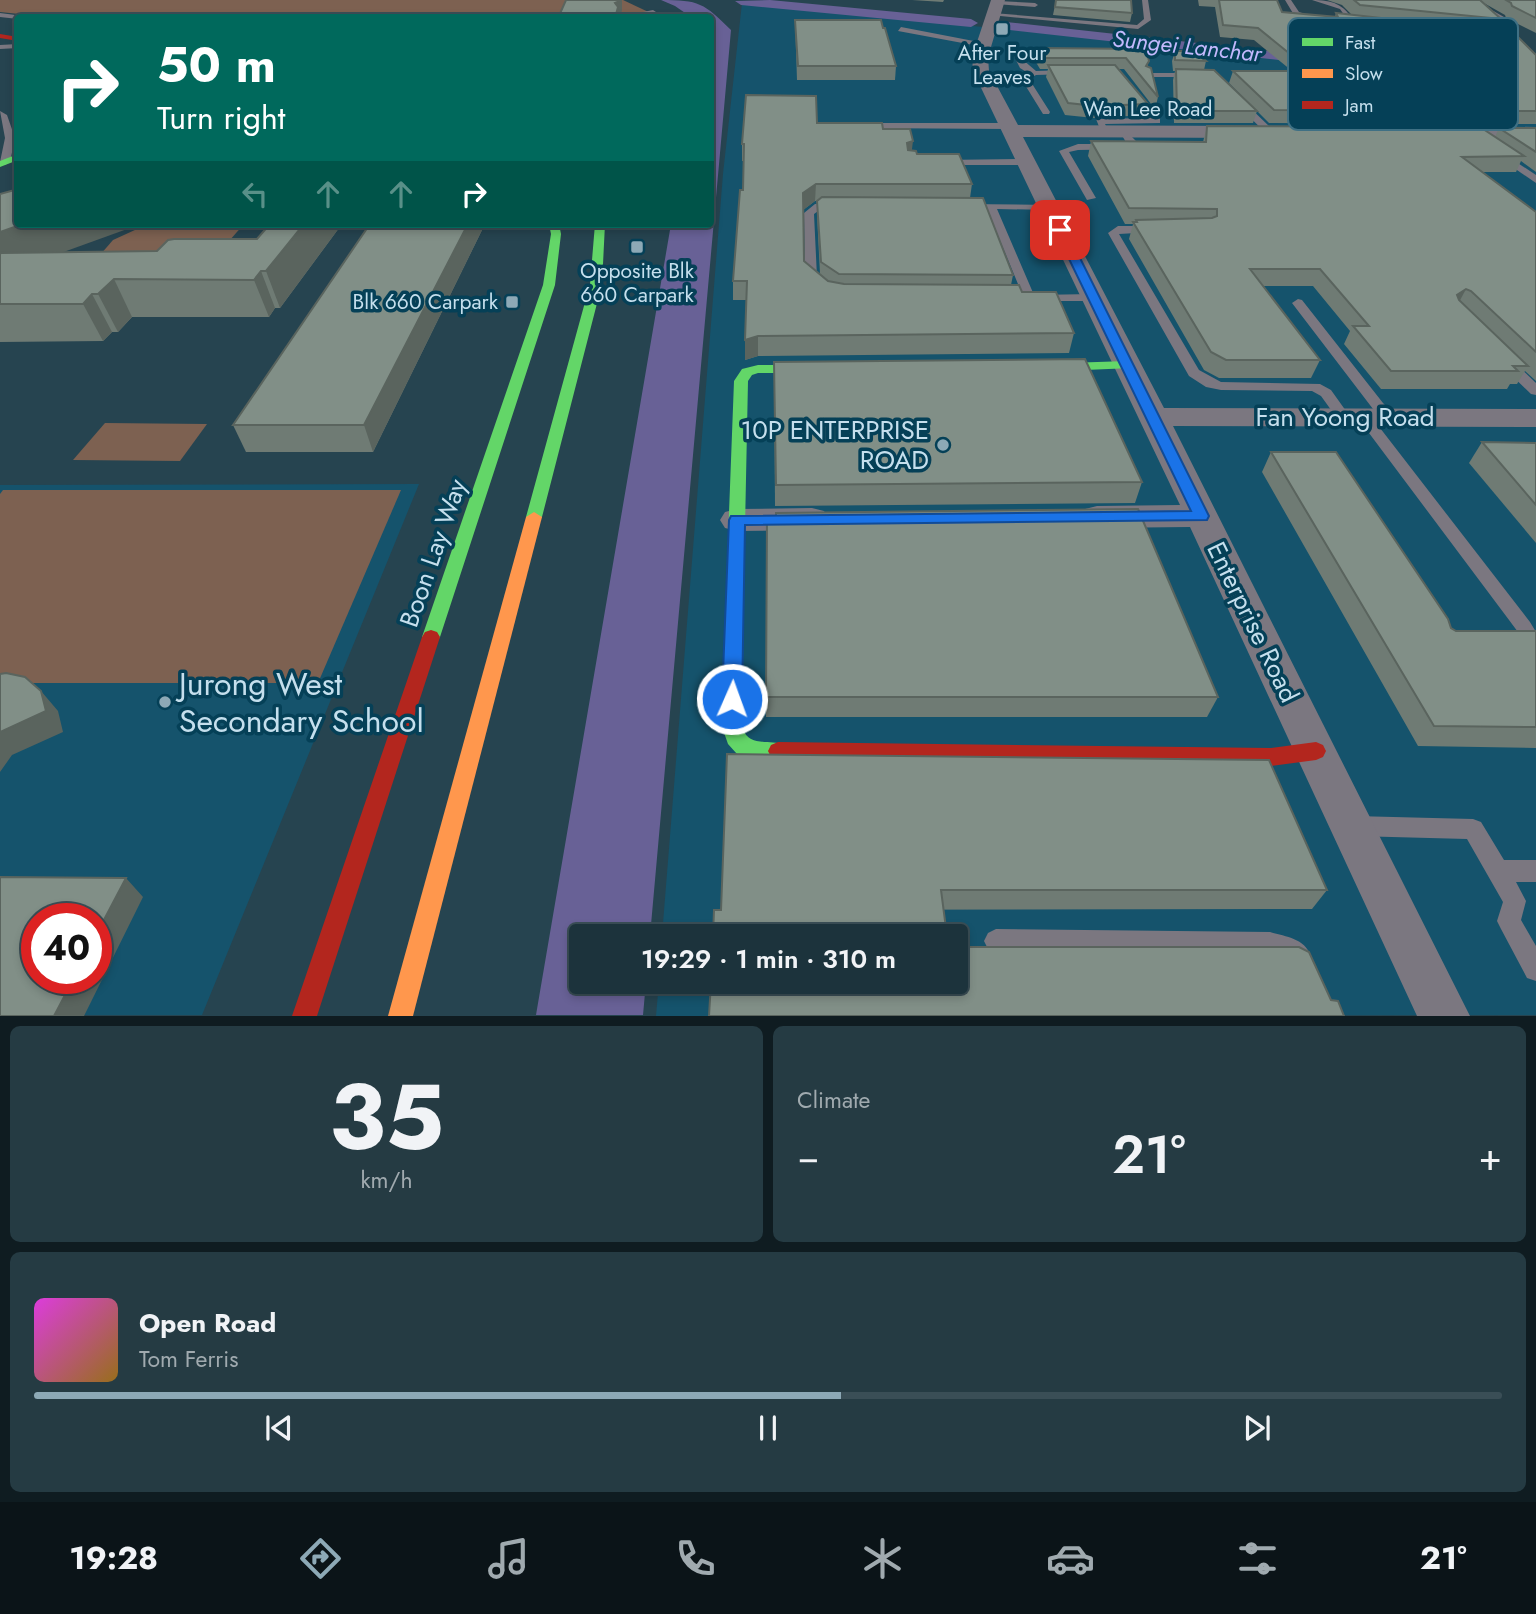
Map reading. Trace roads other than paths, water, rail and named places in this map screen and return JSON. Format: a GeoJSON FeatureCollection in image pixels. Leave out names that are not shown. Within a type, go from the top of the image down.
{"type":"FeatureCollection","features":[{"type":"Feature","properties":{"kind":"main road","name":"Boon Lay Way"},"geometry":{"type":"LineString","coordinates":[[304,1016],[549,285],[555,228]]}},
{"type":"Feature","properties":{"kind":"main road"},"geometry":{"type":"LineString","coordinates":[[400,1016],[596,284],[600,228]]}},
{"type":"Feature","properties":{"kind":"main road"},"geometry":{"type":"LineString","coordinates":[[1015,368],[1127,365]]}},
{"type":"Feature","properties":{"kind":"main road"},"geometry":{"type":"LineString","coordinates":[[839,369],[758,369],[747,372],[741,381],[731,724],[735,738],[744,748],[766,751],[1271,757],[1316,751]]}},
{"type":"Feature","properties":{"kind":"street","name":"Enterprise Road"},"geometry":{"type":"LineString","coordinates":[[996,6],[978,64],[984,78],[1154,417],[1444,1016]]}},
{"type":"Feature","properties":{"kind":"street","name":"Wan Lee Road"},"geometry":{"type":"LineString","coordinates":[[1011,129],[1295,132]]}},
{"type":"Feature","properties":{"kind":"street"},"geometry":{"type":"LineString","coordinates":[[1420,132],[1483,139],[1536,132]]}},
{"type":"Feature","properties":{"kind":"street","name":"Fan Yoong Road"},"geometry":{"type":"LineString","coordinates":[[1154,417],[1536,418]]}},
{"type":"Feature","properties":{"kind":"street"},"geometry":{"type":"LineString","coordinates":[[1065,517],[1201,516]]}},
{"type":"Feature","properties":{"kind":"street"},"geometry":{"type":"LineString","coordinates":[[737,520],[846,519]]}},
{"type":"Feature","properties":{"kind":"lane"},"geometry":{"type":"LineString","coordinates":[[996,6],[1138,27],[1148,20],[1145,0]]}},
{"type":"Feature","properties":{"kind":"lane"},"geometry":{"type":"LineString","coordinates":[[1288,0],[1298,15],[1320,18]]}},
{"type":"Feature","properties":{"kind":"lane"},"geometry":{"type":"LineString","coordinates":[[1315,0],[1342,8],[1349,18]]}},
{"type":"Feature","properties":{"kind":"lane"},"geometry":{"type":"LineString","coordinates":[[1469,0],[1501,17]]}},
{"type":"Feature","properties":{"kind":"lane"},"geometry":{"type":"LineString","coordinates":[[996,6],[1035,5]]}},
{"type":"Feature","properties":{"kind":"lane"},"geometry":{"type":"LineString","coordinates":[[901,29],[984,45]]}},
{"type":"Feature","properties":{"kind":"lane"},"geometry":{"type":"LineString","coordinates":[[1046,112],[1030,76],[1017,58],[1024,55],[1072,54]]}},
{"type":"Feature","properties":{"kind":"lane"},"geometry":{"type":"LineString","coordinates":[[984,78],[1073,72]]}},
{"type":"Feature","properties":{"kind":"lane"},"geometry":{"type":"LineString","coordinates":[[1149,75],[1205,75]]}},
{"type":"Feature","properties":{"kind":"lane"},"geometry":{"type":"LineString","coordinates":[[1091,198],[1064,151],[1078,147],[1131,147],[1132,142],[1099,121],[1157,121],[1127,83]]}},
{"type":"Feature","properties":{"kind":"lane"},"geometry":{"type":"LineString","coordinates":[[1233,96],[1270,132]]}},
{"type":"Feature","properties":{"kind":"lane"},"geometry":{"type":"LineString","coordinates":[[0,114],[3,115],[10,138],[7,161]]}},
{"type":"Feature","properties":{"kind":"lane"},"geometry":{"type":"LineString","coordinates":[[848,126],[1011,129]]}},
{"type":"Feature","properties":{"kind":"lane"},"geometry":{"type":"LineString","coordinates":[[1483,139],[1536,166]]}},
{"type":"Feature","properties":{"kind":"lane"},"geometry":{"type":"LineString","coordinates":[[1483,139],[1536,180]]}},
{"type":"Feature","properties":{"kind":"lane"},"geometry":{"type":"LineString","coordinates":[[924,163],[1027,162]]}},
{"type":"Feature","properties":{"kind":"lane"},"geometry":{"type":"LineString","coordinates":[[833,295],[812,280],[809,213],[819,206],[852,206]]}},
{"type":"Feature","properties":{"kind":"lane"},"geometry":{"type":"LineString","coordinates":[[958,206],[1049,207]]}},
{"type":"Feature","properties":{"kind":"lane"},"geometry":{"type":"LineString","coordinates":[[991,207],[1022,298],[1094,298]]}},
{"type":"Feature","properties":{"kind":"lane"},"geometry":{"type":"LineString","coordinates":[[1168,229],[1118,229],[1113,233],[1194,373],[1211,384],[1221,386],[1315,387],[1367,418],[1524,627],[1530,639],[1522,642],[1496,642]]}},
{"type":"Feature","properties":{"kind":"lane"},"geometry":{"type":"LineString","coordinates":[[1298,303],[1378,406],[1367,418]]}},
{"type":"Feature","properties":{"kind":"lane"},"geometry":{"type":"LineString","coordinates":[[1496,352],[1536,391]]}},
{"type":"Feature","properties":{"kind":"lane"},"geometry":{"type":"LineString","coordinates":[[1352,826],[1468,828],[1477,833],[1515,901],[1509,921],[1536,969]]}},
{"type":"Feature","properties":{"kind":"lane"},"geometry":{"type":"LineString","coordinates":[[1498,871],[1536,871]]}},
{"type":"Feature","properties":{"kind":"lane"},"geometry":{"type":"LineString","coordinates":[[996,941],[1270,944],[1292,950],[1304,960],[1313,974]]}},
{"type":"Feature","properties":{"kind":"waterway","name":"Sungei Lanchar"},"geometry":{"type":"LineString","coordinates":[[741,1],[971,23]]}},
{"type":"Feature","properties":{"kind":"waterway","name":"Sungei Lanchar"},"geometry":{"type":"LineString","coordinates":[[1006,26],[1288,57]]}},
{"type":"Feature","properties":{"kind":"place","name":"After Four Leaves"},"geometry":{"type":"Point","coordinates":[1002,29]}},
{"type":"Feature","properties":{"kind":"place","name":"Opposite Blk 660 Carpark"},"geometry":{"type":"Point","coordinates":[637,247]}},
{"type":"Feature","properties":{"kind":"place","name":"Blk 660 Carpark"},"geometry":{"type":"Point","coordinates":[512,302]}},
{"type":"Feature","properties":{"kind":"place","name":"10P ENTERPRISE ROAD"},"geometry":{"type":"Point","coordinates":[943,445]}},
{"type":"Feature","properties":{"kind":"place","name":"Jurong West Secondary School"},"geometry":{"type":"Point","coordinates":[165,702]}}]}
